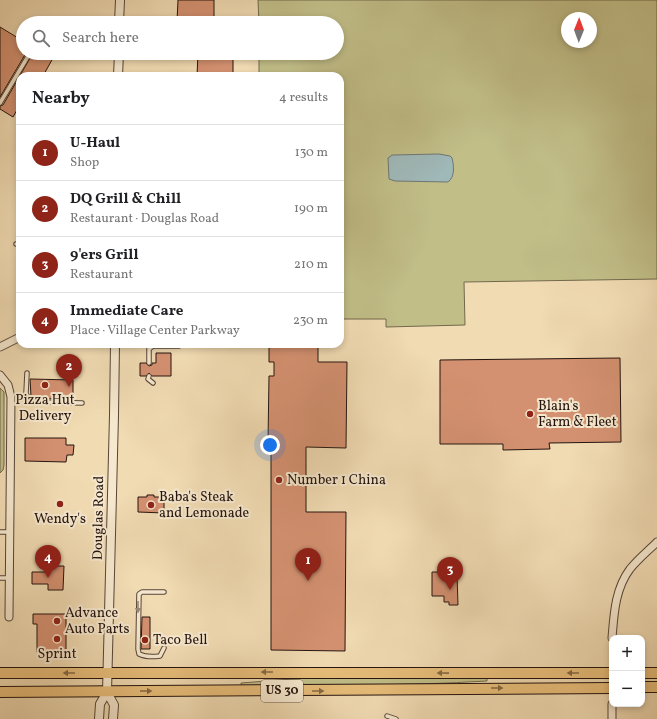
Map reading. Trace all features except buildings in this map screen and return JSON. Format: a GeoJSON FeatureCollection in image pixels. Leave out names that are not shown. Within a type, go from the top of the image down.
{"type":"FeatureCollection","features":[{"type":"Feature","properties":{"kind":"main road","name":"US 30"},"geometry":{"type":"LineString","coordinates":[[0,673],[609,673]]}},
{"type":"Feature","properties":{"kind":"main road"},"geometry":{"type":"LineString","coordinates":[[645,673],[657,673]]}},
{"type":"Feature","properties":{"kind":"main road"},"geometry":{"type":"LineString","coordinates":[[645,688],[657,687]]}},
{"type":"Feature","properties":{"kind":"main road","name":"US 30"},"geometry":{"type":"LineString","coordinates":[[0,692],[609,688]]}},
{"type":"Feature","properties":{"kind":"street"},"geometry":{"type":"LineString","coordinates":[[119,16],[120,0]]}},
{"type":"Feature","properties":{"kind":"street"},"geometry":{"type":"LineString","coordinates":[[118,72],[119,60]]}},
{"type":"Feature","properties":{"kind":"street"},"geometry":{"type":"LineString","coordinates":[[0,347],[16,340]]}},
{"type":"Feature","properties":{"kind":"street","name":"Douglas Road"},"geometry":{"type":"LineString","coordinates":[[99,719],[100,704],[107,692],[108,673],[115,348]]}},
{"type":"Feature","properties":{"kind":"street"},"geometry":{"type":"LineString","coordinates":[[0,375],[8,385],[11,397],[8,617]]}},
{"type":"Feature","properties":{"kind":"street"},"geometry":{"type":"LineString","coordinates":[[612,635],[619,588],[630,568],[657,542]]}},
{"type":"Feature","properties":{"kind":"street","name":"Douglas Road"},"geometry":{"type":"LineString","coordinates":[[107,692],[114,704],[113,719]]}},
{"type":"Feature","properties":{"kind":"street"},"geometry":{"type":"LineString","coordinates":[[612,707],[612,719]]}},
{"type":"Feature","properties":{"kind":"lane"},"geometry":{"type":"LineString","coordinates":[[19,72],[26,60]]}},
{"type":"Feature","properties":{"kind":"lane"},"geometry":{"type":"LineString","coordinates":[[0,103],[16,76]]}},
{"type":"Feature","properties":{"kind":"lane"},"geometry":{"type":"LineString","coordinates":[[149,363],[149,349],[150,348]]}},
{"type":"Feature","properties":{"kind":"lane"},"geometry":{"type":"LineString","coordinates":[[27,374],[26,393],[28,398],[37,402],[82,403]]}},
{"type":"Feature","properties":{"kind":"lane"},"geometry":{"type":"LineString","coordinates":[[148,376],[148,379],[153,383]]}},
{"type":"Feature","properties":{"kind":"lane"},"geometry":{"type":"LineString","coordinates":[[0,532],[9,532]]}},
{"type":"Feature","properties":{"kind":"lane"},"geometry":{"type":"LineString","coordinates":[[0,578],[9,578]]}},
{"type":"Feature","properties":{"kind":"lane"},"geometry":{"type":"LineString","coordinates":[[164,592],[142,592],[139,594],[138,649],[139,654],[154,657],[160,656],[164,648]]}},
{"type":"Feature","properties":{"kind":"lane"},"geometry":{"type":"LineString","coordinates":[[387,716],[396,719]]}},
{"type":"Feature","properties":{"kind":"shaded area"},"geometry":{"type":"Polygon","coordinates":[[[258,0],[657,0],[657,279],[464,282],[465,325],[386,327],[386,319],[344,319],[344,72],[259,72],[259,60],[344,60],[344,16],[259,16],[258,0]]]}},
{"type":"Feature","properties":{"kind":"shaded area"},"geometry":{"type":"Polygon","coordinates":[[[0,388],[4,392],[4,465],[3,470],[0,473],[0,388]]]}},
{"type":"Feature","properties":{"kind":"shaded area"},"geometry":{"type":"Polygon","coordinates":[[[318,677],[487,678],[487,681],[395,685],[241,686],[241,683],[318,677]]]}},
{"type":"Feature","properties":{"kind":"water"},"geometry":{"type":"Polygon","coordinates":[[[439,154],[450,156],[452,158],[453,174],[448,182],[395,181],[389,179],[388,158],[392,155],[439,154]]]}},
{"type":"Feature","properties":{"kind":"place","name":"Pizza Hut Delivery"},"geometry":{"type":"Point","coordinates":[45,385]}},
{"type":"Feature","properties":{"kind":"place","name":"DQ Grill & Chill"},"geometry":{"type":"Point","coordinates":[69,387]}},
{"type":"Feature","properties":{"kind":"place","name":"Blain's Farm & Fleet"},"geometry":{"type":"Point","coordinates":[530,414]}},
{"type":"Feature","properties":{"kind":"place","name":"Number 1 China"},"geometry":{"type":"Point","coordinates":[279,480]}},
{"type":"Feature","properties":{"kind":"place","name":"Wendy's"},"geometry":{"type":"Point","coordinates":[60,504]}},
{"type":"Feature","properties":{"kind":"place","name":"Baba's Steak and Lemonade"},"geometry":{"type":"Point","coordinates":[151,505]}},
{"type":"Feature","properties":{"kind":"place","name":"Immediate Care"},"geometry":{"type":"Point","coordinates":[48,578]}},
{"type":"Feature","properties":{"kind":"place","name":"U-Haul"},"geometry":{"type":"Point","coordinates":[308,581]}},
{"type":"Feature","properties":{"kind":"place","name":"9'ers Grill"},"geometry":{"type":"Point","coordinates":[450,590]}},
{"type":"Feature","properties":{"kind":"place","name":"Advance Auto Parts"},"geometry":{"type":"Point","coordinates":[57,621]}},
{"type":"Feature","properties":{"kind":"place","name":"Sprint"},"geometry":{"type":"Point","coordinates":[57,639]}},
{"type":"Feature","properties":{"kind":"place","name":"Taco Bell"},"geometry":{"type":"Point","coordinates":[145,640]}}]}
